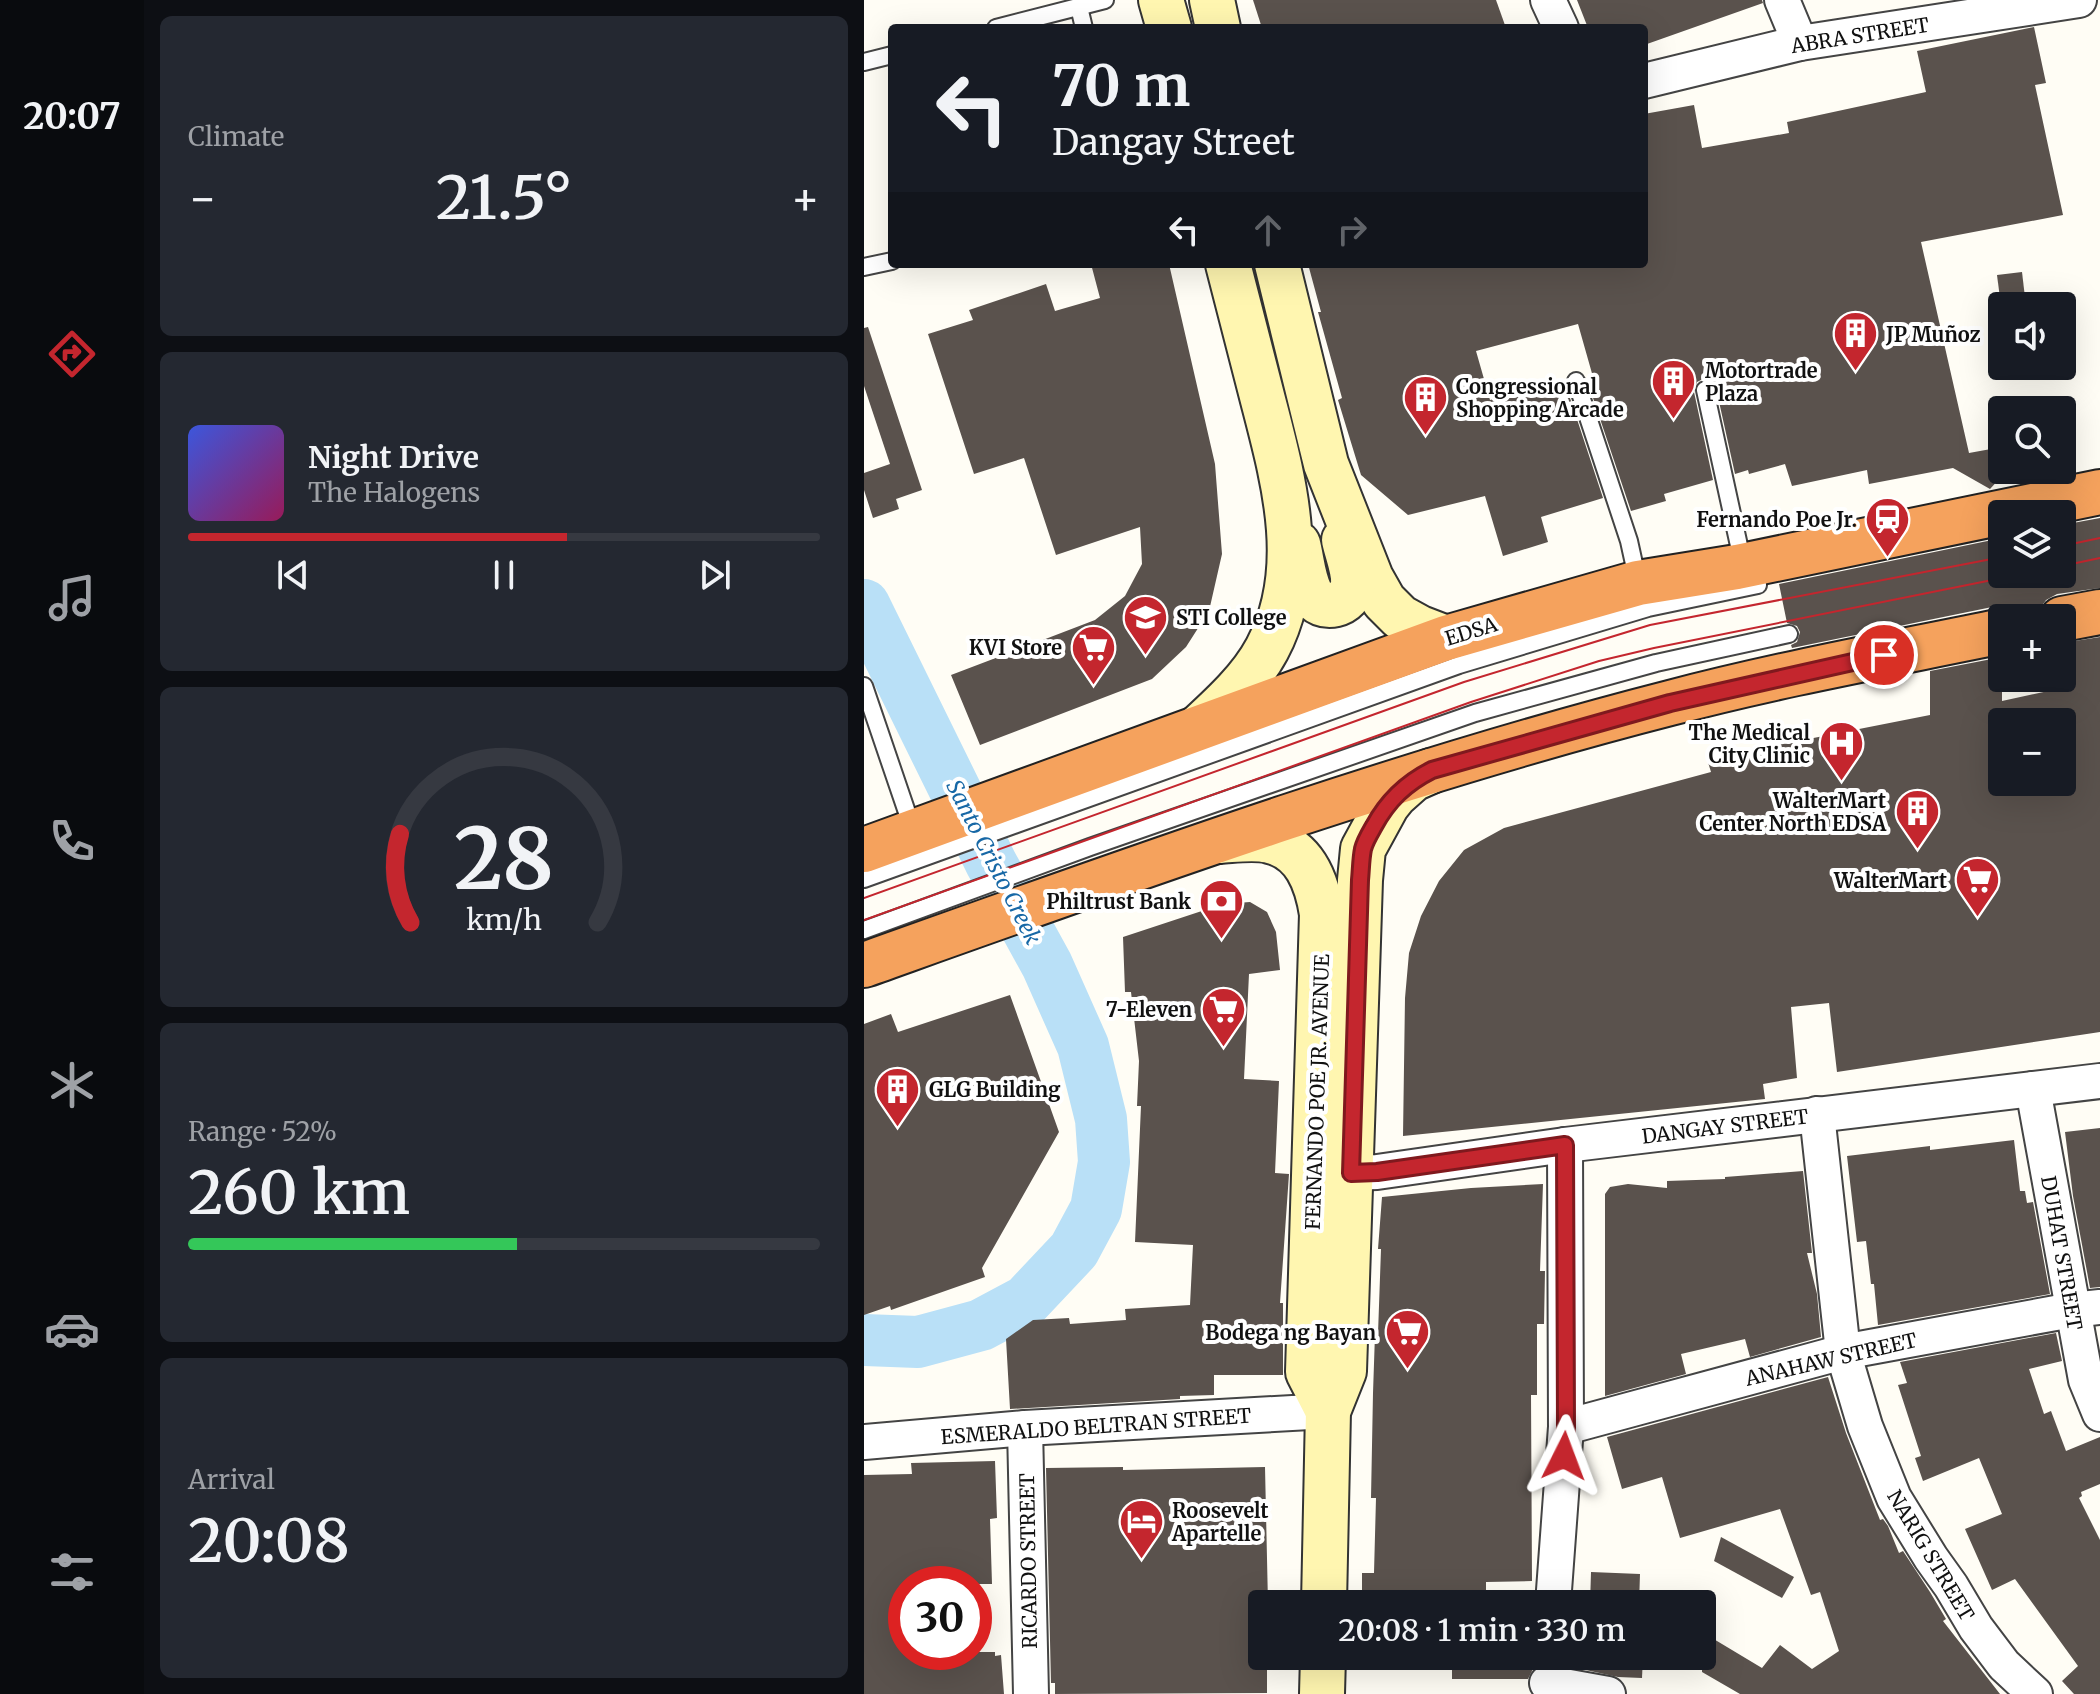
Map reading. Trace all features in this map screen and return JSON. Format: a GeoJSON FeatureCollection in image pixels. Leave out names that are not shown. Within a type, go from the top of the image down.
{"type":"FeatureCollection","features":[{"type":"Feature","properties":{"kind":"highway","name":"EDSA"},"geometry":{"type":"LineString","coordinates":[[864,850],[921,839],[1071,791],[1199,727],[1446,638],[1638,583],[1761,573],[2100,492]]}},
{"type":"Feature","properties":{"kind":"highway"},"geometry":{"type":"LineString","coordinates":[[2076,616],[2100,612]]}},
{"type":"Feature","properties":{"kind":"highway"},"geometry":{"type":"LineString","coordinates":[[864,965],[951,916],[1096,864],[1220,841],[1432,770],[1670,703],[1796,673],[1988,634]]}},
{"type":"Feature","properties":{"kind":"main road"},"geometry":{"type":"LineString","coordinates":[[1161,0],[1168,24]]}},
{"type":"Feature","properties":{"kind":"main road"},"geometry":{"type":"LineString","coordinates":[[1212,0],[1217,24]]}},
{"type":"Feature","properties":{"kind":"main road"},"geometry":{"type":"LineString","coordinates":[[1229,268],[1311,594],[1325,605],[1337,605],[1347,599],[1353,585],[1352,578],[1278,268]]}},
{"type":"Feature","properties":{"kind":"main road"},"geometry":{"type":"LineString","coordinates":[[1326,464],[1364,562],[1384,601],[1408,622],[1446,638]]}},
{"type":"Feature","properties":{"kind":"main road"},"geometry":{"type":"LineString","coordinates":[[1199,727],[1254,670],[1269,646],[1282,613],[1290,567],[1283,477]]}},
{"type":"Feature","properties":{"kind":"main road","name":"FERNANDO POE JR. AVENUE"},"geometry":{"type":"LineString","coordinates":[[1324,1590],[1328,1411],[1344,1371],[1363,849],[1395,795],[1413,779],[1432,770]]}},
{"type":"Feature","properties":{"kind":"main road","name":"FERNANDO POE JR. AVENUE"},"geometry":{"type":"LineString","coordinates":[[1220,841],[1269,840],[1289,848],[1307,868],[1320,902],[1308,1372],[1328,1411]]}},
{"type":"Feature","properties":{"kind":"main road"},"geometry":{"type":"LineString","coordinates":[[1322,1694],[1323,1670]]}},
{"type":"Feature","properties":{"kind":"street"},"geometry":{"type":"LineString","coordinates":[[1548,0],[1559,24]]}},
{"type":"Feature","properties":{"kind":"street"},"geometry":{"type":"LineString","coordinates":[[1782,0],[1800,43]]}},
{"type":"Feature","properties":{"kind":"street","name":"ABRA STREET"},"geometry":{"type":"LineString","coordinates":[[1648,80],[1800,43],[2079,0]]}},
{"type":"Feature","properties":{"kind":"street","name":"DANGAY STREET"},"geometry":{"type":"LineString","coordinates":[[1351,1173],[2100,1081]]}},
{"type":"Feature","properties":{"kind":"street","name":"DUHAT STREET"},"geometry":{"type":"LineString","coordinates":[[2033,1089],[2086,1308],[2086,1380],[2100,1414]]}},
{"type":"Feature","properties":{"kind":"street","name":"NARIG STREET"},"geometry":{"type":"LineString","coordinates":[[1817,1114],[1843,1352],[1865,1426],[1894,1498],[1931,1558],[2004,1665],[2035,1694]]}},
{"type":"Feature","properties":{"kind":"street"},"geometry":{"type":"LineString","coordinates":[[1554,1590],[1566,1427],[1565,1145]]}},
{"type":"Feature","properties":{"kind":"street","name":"ANAHAW STREET"},"geometry":{"type":"LineString","coordinates":[[1566,1427],[1843,1352],[2086,1308]]}},
{"type":"Feature","properties":{"kind":"street","name":"ESMERALDO BELTRAN STREET"},"geometry":{"type":"LineString","coordinates":[[864,1442],[1025,1428],[1328,1411]]}},
{"type":"Feature","properties":{"kind":"street","name":"RICARDO STREET"},"geometry":{"type":"LineString","coordinates":[[1025,1428],[1031,1694]]}},
{"type":"Feature","properties":{"kind":"street"},"geometry":{"type":"LineString","coordinates":[[1547,1678],[1608,1694]]}},
{"type":"Feature","properties":{"kind":"lane"},"geometry":{"type":"LineString","coordinates":[[1012,24],[1105,0]]}},
{"type":"Feature","properties":{"kind":"lane"},"geometry":{"type":"LineString","coordinates":[[1079,7],[1083,24]]}},
{"type":"Feature","properties":{"kind":"lane"},"geometry":{"type":"LineString","coordinates":[[864,62],[888,56]]}},
{"type":"Feature","properties":{"kind":"lane"},"geometry":{"type":"LineString","coordinates":[[864,267],[888,262]]}},
{"type":"Feature","properties":{"kind":"lane"},"geometry":{"type":"LineString","coordinates":[[1576,381],[1629,541],[1638,583]]}},
{"type":"Feature","properties":{"kind":"lane"},"geometry":{"type":"LineString","coordinates":[[1071,791],[1459,665],[1761,573],[1733,512],[1705,390]]}},
{"type":"Feature","properties":{"kind":"lane"},"geometry":{"type":"LineString","coordinates":[[1096,864],[1475,713],[1656,663],[1789,634]]}},
{"type":"Feature","properties":{"kind":"lane"},"geometry":{"type":"LineString","coordinates":[[864,686],[921,839],[864,879]]}},
{"type":"Feature","properties":{"kind":"lane"},"geometry":{"type":"LineString","coordinates":[[864,930],[951,916]]}},
{"type":"Feature","properties":{"kind":"building"},"geometry":{"type":"Polygon","coordinates":[[[1253,0],[1496,0],[1505,24],[1261,24],[1253,0]]]}},
{"type":"Feature","properties":{"kind":"building"},"geometry":{"type":"Polygon","coordinates":[[[1577,0],[1762,0],[1763,3],[1648,44],[1648,24],[1586,24],[1577,0]]]}},
{"type":"Feature","properties":{"kind":"building"},"geometry":{"type":"Polygon","coordinates":[[[2034,27],[2046,83],[2035,85],[2063,215],[1921,242],[1969,453],[1988,450],[1988,484],[1995,484],[1990,489],[1953,468],[1869,484],[1867,470],[1792,486],[1785,464],[1749,474],[1748,470],[1735,474],[1716,388],[1713,382],[1703,379],[1697,382],[1694,392],[1713,480],[1664,494],[1666,501],[1631,511],[1589,386],[1595,384],[1578,324],[1476,351],[1490,400],[1547,384],[1551,397],[1568,392],[1603,498],[1541,517],[1548,542],[1503,556],[1485,496],[1408,515],[1361,475],[1338,400],[1342,398],[1309,268],[1648,268],[1648,113],[1694,105],[1702,148],[1789,133],[1787,122],[1926,92],[1917,51],[2034,27]]]}},
{"type":"Feature","properties":{"kind":"building"},"geometry":{"type":"Polygon","coordinates":[[[1092,268],[1170,268],[1215,464],[1222,554],[1209,611],[1186,647],[1152,679],[980,745],[951,675],[1095,620],[1125,596],[1142,564],[1140,527],[1056,555],[1024,458],[974,474],[928,334],[973,320],[969,310],[1046,284],[1055,311],[1100,298],[1092,268]]]}},
{"type":"Feature","properties":{"kind":"building"},"geometry":{"type":"Polygon","coordinates":[[[2022,272],[2024,292],[1999,292],[1997,275],[2022,272]]]}},
{"type":"Feature","properties":{"kind":"building"},"geometry":{"type":"Polygon","coordinates":[[[868,327],[922,490],[896,499],[899,509],[873,518],[864,490],[864,473],[890,464],[864,386],[864,328],[868,327]]]}},
{"type":"Feature","properties":{"kind":"building"},"geometry":{"type":"Polygon","coordinates":[[[2100,518],[2100,588],[2057,594],[2043,604],[1988,604],[1988,608],[1792,648],[1800,632],[1797,626],[1787,623],[1779,584],[1988,541],[1988,588],[2076,588],[2076,522],[2100,518]]]}},
{"type":"Feature","properties":{"kind":"building"},"geometry":{"type":"Polygon","coordinates":[[[2100,637],[2100,1032],[1837,1072],[1829,1003],[1791,1007],[1797,1078],[1763,1084],[1765,1099],[1403,1136],[1405,998],[1409,953],[1421,916],[1439,881],[1464,850],[1504,828],[1711,772],[1707,759],[1930,715],[1930,671],[1988,660],[1988,692],[2002,692],[2002,701],[2044,692],[2076,692],[2076,641],[2100,637]]]}},
{"type":"Feature","properties":{"kind":"building"},"geometry":{"type":"Polygon","coordinates":[[[1250,902],[1267,912],[1276,932],[1280,970],[1249,974],[1244,1079],[1279,1081],[1275,1173],[1289,1174],[1280,1303],[1283,1303],[1283,1375],[1214,1375],[1214,1395],[1010,1409],[1006,1339],[1033,1320],[1069,1318],[1070,1324],[1126,1320],[1125,1309],[1190,1305],[1193,1245],[1135,1242],[1141,1106],[1137,1106],[1139,1061],[1131,992],[1125,992],[1123,937],[1223,904],[1250,902]]]}},
{"type":"Feature","properties":{"kind":"building"},"geometry":{"type":"Polygon","coordinates":[[[1010,995],[1059,1132],[982,1268],[985,1277],[891,1310],[890,1306],[864,1315],[864,1024],[891,1014],[898,1032],[1010,995]]]}},
{"type":"Feature","properties":{"kind":"building"},"geometry":{"type":"Polygon","coordinates":[[[2100,1128],[2100,1287],[2090,1288],[2065,1132],[2100,1128]]]}},
{"type":"Feature","properties":{"kind":"building"},"geometry":{"type":"Polygon","coordinates":[[[2014,1140],[2020,1191],[2025,1191],[2027,1203],[2033,1202],[2050,1294],[1878,1325],[1866,1241],[1857,1242],[1847,1156],[2014,1140]]]}},
{"type":"Feature","properties":{"kind":"building"},"geometry":{"type":"Polygon","coordinates":[[[1803,1171],[1812,1253],[1807,1253],[1817,1294],[1821,1337],[1750,1357],[1745,1339],[1681,1354],[1686,1374],[1605,1396],[1605,1194],[1610,1187],[1628,1184],[1667,1188],[1667,1181],[1803,1171]]]}},
{"type":"Feature","properties":{"kind":"building"},"geometry":{"type":"Polygon","coordinates":[[[1543,1184],[1540,1271],[1545,1271],[1544,1324],[1537,1324],[1537,1395],[1531,1395],[1532,1581],[1486,1582],[1486,1590],[1362,1590],[1362,1573],[1374,1573],[1376,1498],[1371,1498],[1373,1393],[1382,1197],[1543,1184]]]}},
{"type":"Feature","properties":{"kind":"building"},"geometry":{"type":"Polygon","coordinates":[[[2056,1333],[2062,1361],[2029,1369],[2044,1414],[2051,1411],[2066,1451],[2100,1437],[2100,1484],[2081,1492],[2079,1498],[2100,1540],[2100,1694],[2074,1694],[2062,1681],[2078,1666],[2015,1579],[1992,1590],[1965,1529],[2002,1514],[1979,1458],[1923,1481],[1915,1458],[1921,1456],[1898,1385],[1907,1383],[1900,1362],[2056,1333]]]}},
{"type":"Feature","properties":{"kind":"building"},"geometry":{"type":"Polygon","coordinates":[[[1828,1377],[1880,1520],[1883,1519],[1888,1526],[1899,1553],[1903,1551],[1930,1592],[1946,1619],[1943,1621],[2000,1694],[1740,1694],[1702,1672],[1716,1670],[1716,1640],[1762,1668],[1780,1645],[1812,1669],[1839,1651],[1820,1592],[1811,1595],[1780,1509],[1680,1538],[1662,1477],[1622,1489],[1607,1437],[1828,1377]]]}},
{"type":"Feature","properties":{"kind":"building"},"geometry":{"type":"Polygon","coordinates":[[[995,1461],[997,1518],[990,1519],[991,1566],[888,1566],[888,1670],[992,1670],[992,1652],[995,1652],[995,1656],[1001,1655],[1004,1694],[864,1694],[864,1475],[912,1474],[911,1463],[995,1461]]]}},
{"type":"Feature","properties":{"kind":"building"},"geometry":{"type":"Polygon","coordinates":[[[1265,1467],[1268,1590],[1248,1590],[1248,1670],[1267,1670],[1267,1693],[1055,1694],[1055,1683],[1051,1683],[1046,1468],[1265,1467]]]}},
{"type":"Feature","properties":{"kind":"building"},"geometry":{"type":"Polygon","coordinates":[[[1721,1537],[1794,1577],[1782,1598],[1714,1561],[1721,1537]]]}},
{"type":"Feature","properties":{"kind":"building"},"geometry":{"type":"Polygon","coordinates":[[[1591,1572],[1640,1574],[1639,1590],[1590,1590],[1591,1572]]]}},
{"type":"Feature","properties":{"kind":"building"},"geometry":{"type":"Polygon","coordinates":[[[1452,1670],[1532,1670],[1528,1679],[1452,1679],[1452,1670]]]}},
{"type":"Feature","properties":{"kind":"building"},"geometry":{"type":"Polygon","coordinates":[[[1586,1670],[1642,1670],[1642,1678],[1586,1670]]]}},
{"type":"Feature","properties":{"kind":"waterway","name":"Santo Cristo Creek"},"geometry":{"type":"LineString","coordinates":[[864,605],[991,863],[1047,965],[1083,1046],[1101,1119],[1104,1162],[1096,1209],[1074,1250],[1026,1301],[981,1325],[918,1342],[864,1340]]}},
{"type":"Feature","properties":{"kind":"tram line"},"geometry":{"type":"LineString","coordinates":[[2076,543],[2100,538]]}},
{"type":"Feature","properties":{"kind":"tram line"},"geometry":{"type":"LineString","coordinates":[[2076,563],[2100,558]]}},
{"type":"Feature","properties":{"kind":"tram line"},"geometry":{"type":"LineString","coordinates":[[864,898],[1464,682],[1650,625],[1988,560]]}},
{"type":"Feature","properties":{"kind":"tram line"},"geometry":{"type":"LineString","coordinates":[[864,920],[1471,702],[1599,661],[1988,581]]}},
{"type":"Feature","properties":{"kind":"place","name":"JP Muñoz"},"geometry":{"type":"Point","coordinates":[1855,373]}},
{"type":"Feature","properties":{"kind":"place","name":"Motortrade Plaza"},"geometry":{"type":"Point","coordinates":[1674,421]}},
{"type":"Feature","properties":{"kind":"place","name":"Congressional Shopping Arcade"},"geometry":{"type":"Point","coordinates":[1425,437]}},
{"type":"Feature","properties":{"kind":"place","name":"Fernando Poe Jr."},"geometry":{"type":"Point","coordinates":[1888,558]}},
{"type":"Feature","properties":{"kind":"place","name":"STI College"},"geometry":{"type":"Point","coordinates":[1145,656]}},
{"type":"Feature","properties":{"kind":"place","name":"KVI Store"},"geometry":{"type":"Point","coordinates":[1093,686]}},
{"type":"Feature","properties":{"kind":"place","name":"The Medical City Clinic"},"geometry":{"type":"Point","coordinates":[1841,783]}},
{"type":"Feature","properties":{"kind":"place","name":"WalterMart Center North EDSA"},"geometry":{"type":"Point","coordinates":[1917,851]}},
{"type":"Feature","properties":{"kind":"place","name":"WalterMart"},"geometry":{"type":"Point","coordinates":[1978,919]}},
{"type":"Feature","properties":{"kind":"place","name":"Philtrust Bank"},"geometry":{"type":"Point","coordinates":[1222,940]}},
{"type":"Feature","properties":{"kind":"place","name":"7-Eleven"},"geometry":{"type":"Point","coordinates":[1223,1048]}},
{"type":"Feature","properties":{"kind":"place","name":"GLG Building"},"geometry":{"type":"Point","coordinates":[898,1128]}},
{"type":"Feature","properties":{"kind":"place","name":"Bodega ng Bayan"},"geometry":{"type":"Point","coordinates":[1407,1371]}},
{"type":"Feature","properties":{"kind":"place","name":"Roosevelt Apartelle"},"geometry":{"type":"Point","coordinates":[1141,1561]}},
{"type":"Feature","properties":{"kind":"route"},"geometry":{"type":"LineString","coordinates":[[1564,1456],[1565,1145],[1351,1173],[1360,880],[1366,840],[1395,795],[1413,779],[1432,770],[1670,703],[1884,655]]}}]}
